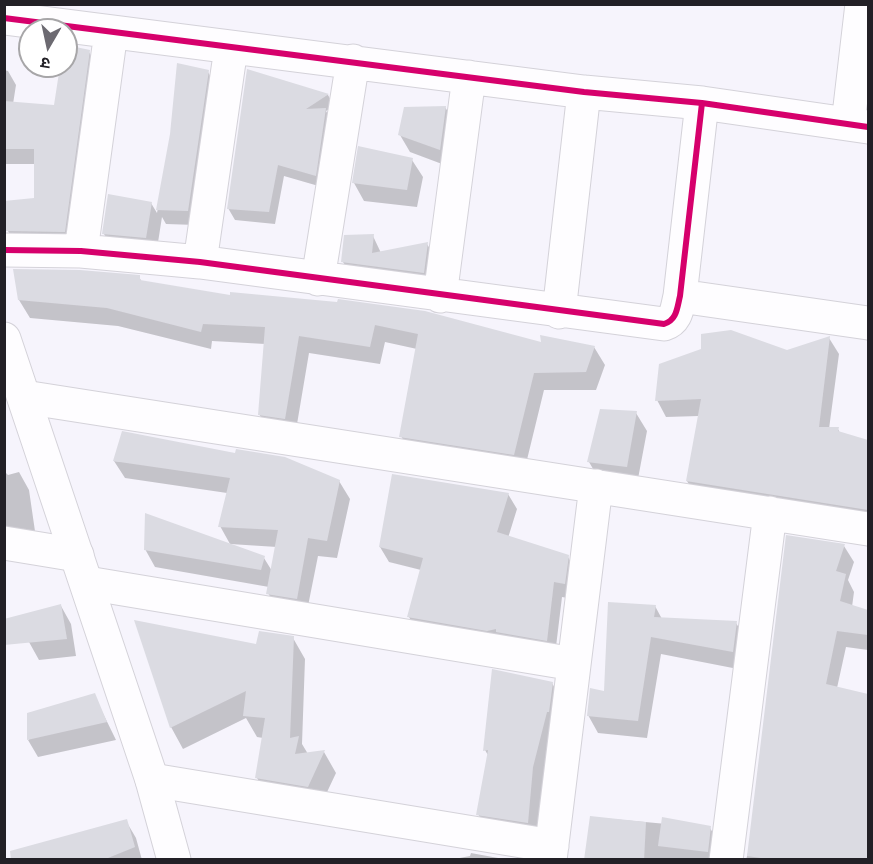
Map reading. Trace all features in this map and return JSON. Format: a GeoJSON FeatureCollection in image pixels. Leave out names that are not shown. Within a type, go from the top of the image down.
{"type":"FeatureCollection","features":[{"type":"Feature","properties":{"kind":"street"},"geometry":{"type":"LineString","coordinates":[[4,18],[858,125],[856,5]]}},
{"type":"Feature","properties":{"kind":"street"},"geometry":{"type":"LineString","coordinates":[[81,251],[111,32]]}},
{"type":"Feature","properties":{"kind":"street"},"geometry":{"type":"LineString","coordinates":[[200,262],[231,48]]}},
{"type":"Feature","properties":{"kind":"street"},"geometry":{"type":"LineString","coordinates":[[318,279],[353,61]]}},
{"type":"Feature","properties":{"kind":"street"},"geometry":{"type":"LineString","coordinates":[[440,296],[469,77]]}},
{"type":"Feature","properties":{"kind":"street"},"geometry":{"type":"LineString","coordinates":[[559,312],[584,92]]}},
{"type":"Feature","properties":{"kind":"street"},"geometry":{"type":"LineString","coordinates":[[4,250],[81,251],[200,262],[559,312],[664,324],[670,322],[675,315],[680,296],[702,104]]}},
{"type":"Feature","properties":{"kind":"street"},"geometry":{"type":"LineString","coordinates":[[680,296],[868,323]]}},
{"type":"Feature","properties":{"kind":"street"},"geometry":{"type":"LineString","coordinates":[[4,339],[152,780],[174,860]]}},
{"type":"Feature","properties":{"kind":"street"},"geometry":{"type":"LineString","coordinates":[[24,397],[868,529]]}},
{"type":"Feature","properties":{"kind":"street"},"geometry":{"type":"LineString","coordinates":[[152,780],[551,853],[596,486]]}},
{"type":"Feature","properties":{"kind":"street"},"geometry":{"type":"LineString","coordinates":[[726,860],[770,513]]}},
{"type":"Feature","properties":{"kind":"street"},"geometry":{"type":"LineString","coordinates":[[4,543],[82,569],[574,664]]}},
{"type":"Feature","properties":{"kind":"building"},"geometry":{"type":"Polygon","coordinates":[[[78,48],[90,50],[65,232],[6,231],[4,201],[34,198],[34,149],[4,149],[4,101],[54,105],[58,78],[78,78],[78,48]]]}},
{"type":"Feature","properties":{"kind":"building"},"geometry":{"type":"Polygon","coordinates":[[[177,63],[209,70],[188,211],[156,210],[170,134],[177,63]]]}},
{"type":"Feature","properties":{"kind":"building"},"geometry":{"type":"Polygon","coordinates":[[[247,69],[329,94],[306,109],[326,108],[316,176],[278,165],[269,212],[227,209],[247,69]]]}},
{"type":"Feature","properties":{"kind":"building"},"geometry":{"type":"Polygon","coordinates":[[[446,106],[440,150],[398,135],[404,107],[446,106]]]}},
{"type":"Feature","properties":{"kind":"building"},"geometry":{"type":"Polygon","coordinates":[[[358,146],[413,158],[407,190],[352,183],[358,146]]]}},
{"type":"Feature","properties":{"kind":"building"},"geometry":{"type":"Polygon","coordinates":[[[108,194],[152,202],[146,238],[102,234],[108,194]]]}},
{"type":"Feature","properties":{"kind":"building"},"geometry":{"type":"Polygon","coordinates":[[[374,234],[372,253],[428,242],[424,273],[341,262],[344,235],[374,234]]]}},
{"type":"Feature","properties":{"kind":"building"},"geometry":{"type":"Polygon","coordinates":[[[13,269],[80,270],[140,275],[140,280],[230,295],[230,292],[337,302],[338,299],[425,311],[541,342],[540,335],[595,346],[586,372],[534,373],[514,455],[399,437],[418,334],[375,325],[370,347],[299,336],[285,419],[258,415],[265,327],[203,324],[201,332],[107,308],[18,300],[13,269]]]}},
{"type":"Feature","properties":{"kind":"building"},"geometry":{"type":"Polygon","coordinates":[[[731,330],[787,350],[830,336],[819,427],[839,427],[838,431],[868,440],[868,510],[686,481],[701,399],[655,401],[659,364],[701,349],[701,334],[731,330]]]}},
{"type":"Feature","properties":{"kind":"building"},"geometry":{"type":"Polygon","coordinates":[[[600,409],[637,411],[627,467],[587,462],[600,409]]]}},
{"type":"Feature","properties":{"kind":"building"},"geometry":{"type":"Polygon","coordinates":[[[122,431],[235,453],[236,449],[285,457],[340,480],[327,541],[308,538],[297,599],[266,594],[278,530],[218,527],[230,478],[113,461],[122,431]]]}},
{"type":"Feature","properties":{"kind":"building"},"geometry":{"type":"Polygon","coordinates":[[[392,474],[509,493],[497,532],[569,555],[565,584],[554,582],[547,641],[496,632],[496,629],[487,631],[407,617],[423,558],[379,547],[392,474]]]}},
{"type":"Feature","properties":{"kind":"building"},"geometry":{"type":"Polygon","coordinates":[[[145,513],[265,556],[261,570],[144,550],[145,513]]]}},
{"type":"Feature","properties":{"kind":"building"},"geometry":{"type":"Polygon","coordinates":[[[786,535],[845,544],[836,571],[846,574],[840,601],[868,610],[868,635],[837,631],[826,684],[868,694],[868,860],[775,860],[747,856],[786,535]]]}},
{"type":"Feature","properties":{"kind":"building"},"geometry":{"type":"Polygon","coordinates":[[[608,602],[656,605],[654,617],[737,621],[733,652],[651,637],[638,721],[587,716],[590,688],[604,691],[608,602]]]}},
{"type":"Feature","properties":{"kind":"building"},"geometry":{"type":"Polygon","coordinates":[[[61,604],[67,639],[4,645],[4,619],[61,604]]]}},
{"type":"Feature","properties":{"kind":"building"},"geometry":{"type":"Polygon","coordinates":[[[134,620],[256,644],[259,631],[294,636],[290,738],[299,736],[295,754],[325,750],[308,787],[255,778],[265,718],[243,716],[246,691],[170,728],[134,620]]]}},
{"type":"Feature","properties":{"kind":"building"},"geometry":{"type":"Polygon","coordinates":[[[492,669],[553,682],[549,712],[547,712],[533,767],[528,823],[476,815],[488,750],[483,751],[492,669]]]}},
{"type":"Feature","properties":{"kind":"building"},"geometry":{"type":"Polygon","coordinates":[[[95,693],[107,722],[27,740],[27,713],[95,693]]]}},
{"type":"Feature","properties":{"kind":"building"},"geometry":{"type":"Polygon","coordinates":[[[590,816],[646,822],[644,860],[584,860],[590,816]]]}},
{"type":"Feature","properties":{"kind":"building"},"geometry":{"type":"Polygon","coordinates":[[[662,817],[711,826],[708,852],[658,846],[662,817]]]}},
{"type":"Feature","properties":{"kind":"building"},"geometry":{"type":"Polygon","coordinates":[[[127,819],[135,847],[103,860],[11,860],[10,851],[127,819]]]}},
{"type":"Feature","properties":{"kind":"cycle path"},"geometry":{"type":"LineString","coordinates":[[4,18],[584,92],[702,103],[868,127]]}},
{"type":"Feature","properties":{"kind":"cycle path"},"geometry":{"type":"LineString","coordinates":[[4,250],[81,251],[200,262],[664,324],[674,317],[680,296],[702,103]]}}]}
